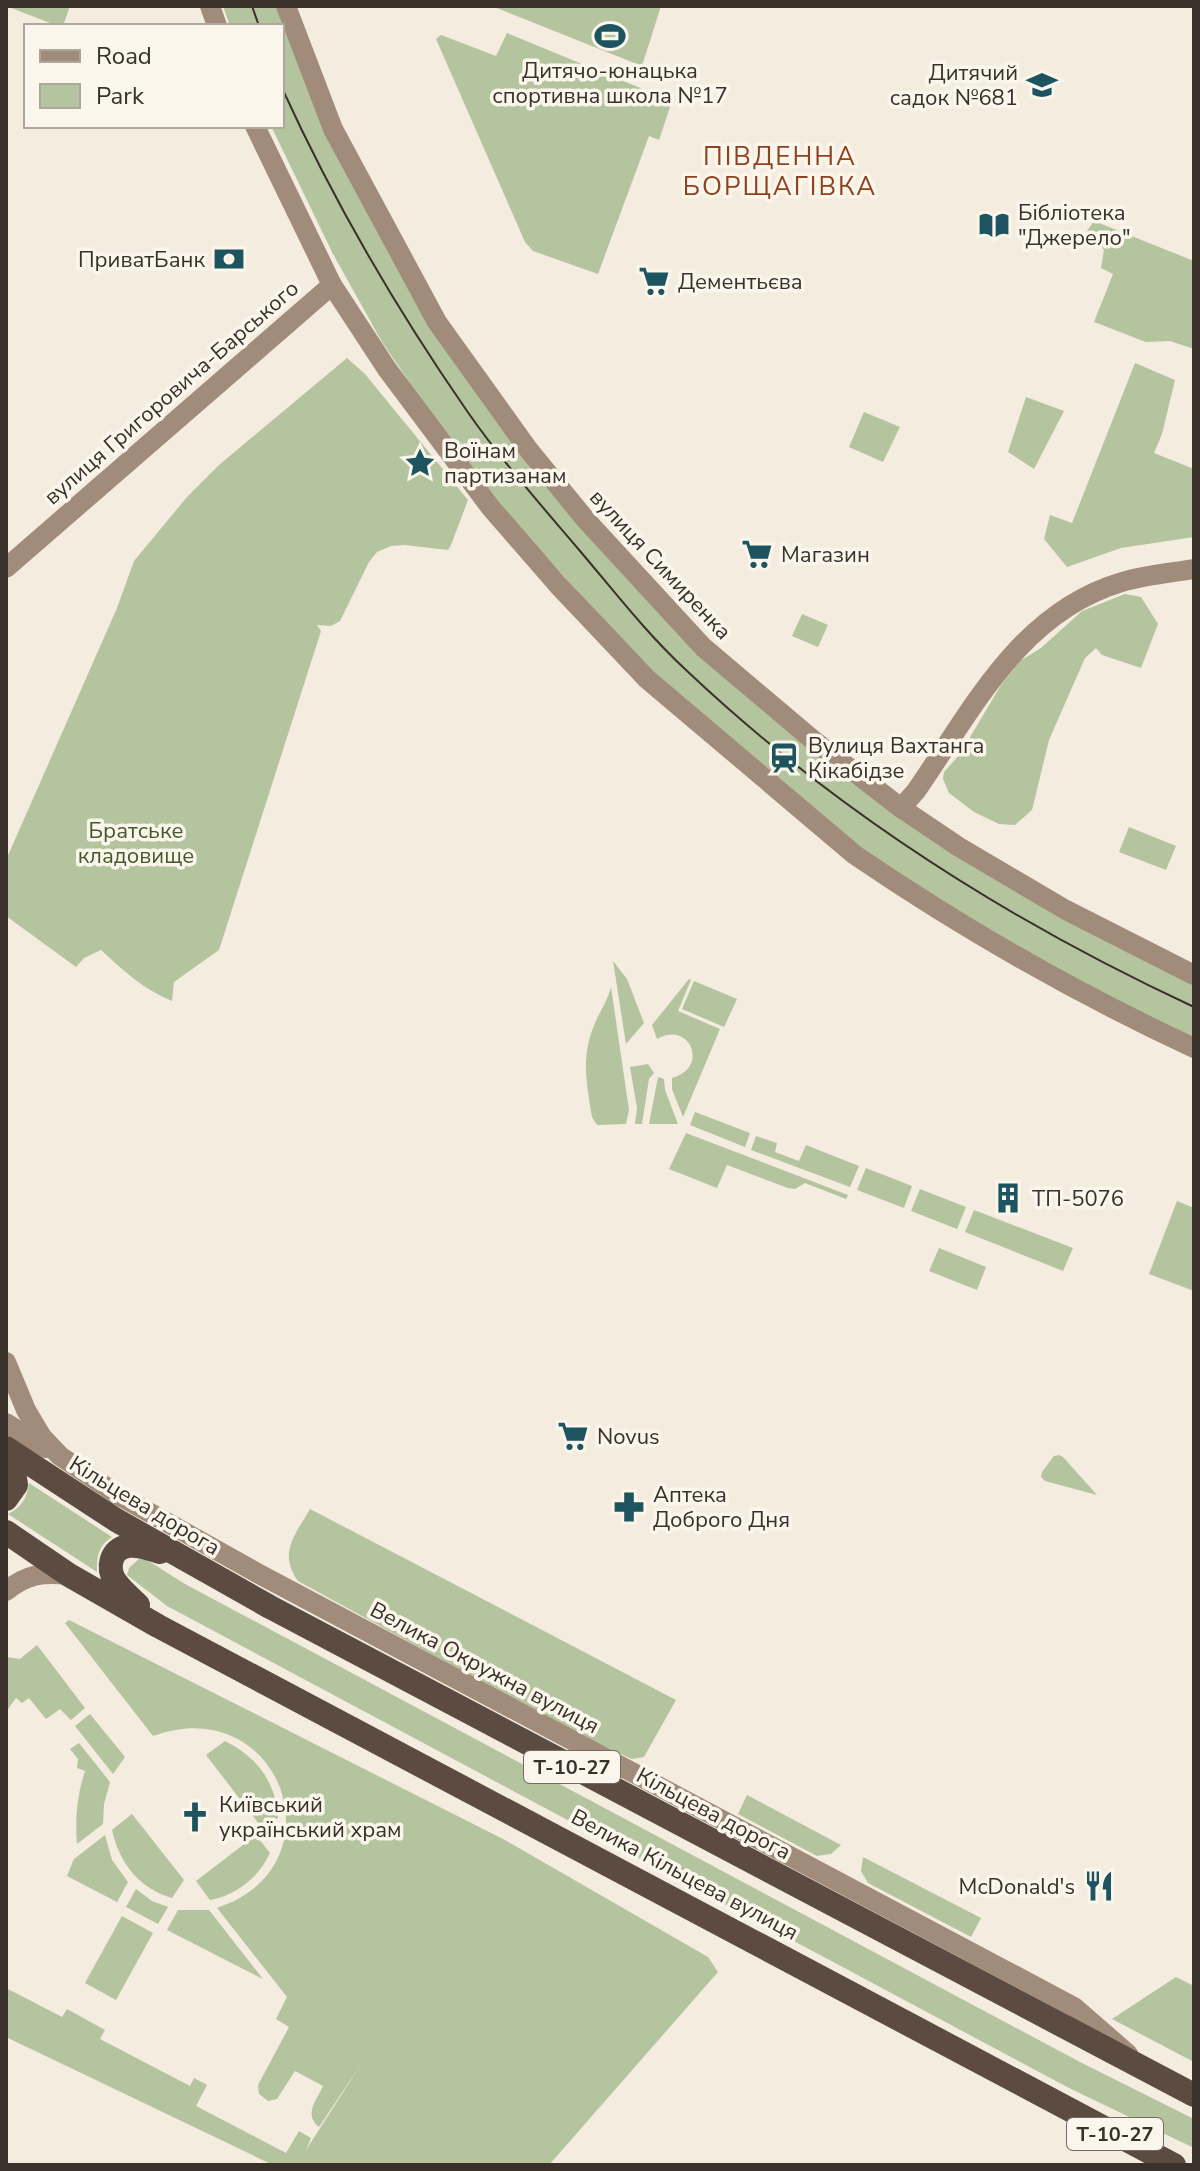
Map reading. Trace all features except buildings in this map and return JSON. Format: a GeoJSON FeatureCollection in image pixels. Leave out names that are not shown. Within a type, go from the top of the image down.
{"type":"FeatureCollection","features":[{"type":"Feature","properties":{"kind":"highway","name":"Кільцева дорога"},"geometry":{"type":"LineString","coordinates":[[6,1448],[89,1503],[189,1562],[1194,2095]]}},
{"type":"Feature","properties":{"kind":"highway"},"geometry":{"type":"LineString","coordinates":[[6,1461],[14,1471],[16,1485],[6,1499]]}},
{"type":"Feature","properties":{"kind":"highway","name":"Велика Кільцева вулиця"},"geometry":{"type":"LineString","coordinates":[[6,1532],[69,1575],[158,1626],[1174,2165]]}},
{"type":"Feature","properties":{"kind":"highway"},"geometry":{"type":"LineString","coordinates":[[158,1626],[116,1583],[111,1560],[116,1551],[128,1546],[143,1547],[189,1562]]}},
{"type":"Feature","properties":{"kind":"street","name":"вулиця Симиренка"},"geometry":{"type":"LineString","coordinates":[[286,6],[333,129],[437,322],[528,449],[586,520],[703,647],[813,740],[901,808],[992,868],[1143,951],[1194,975]]}},
{"type":"Feature","properties":{"kind":"street"},"geometry":{"type":"LineString","coordinates":[[256,128],[332,285],[387,369],[491,508],[647,679],[764,781],[879,872],[963,925],[1068,984],[1194,1048]]}},
{"type":"Feature","properties":{"kind":"street","name":"вулиця Григоровича-Барського"},"geometry":{"type":"LineString","coordinates":[[6,568],[332,285]]}},
{"type":"Feature","properties":{"kind":"street"},"geometry":{"type":"LineString","coordinates":[[901,808],[1002,667],[1038,626],[1073,603],[1122,582],[1194,569]]}},
{"type":"Feature","properties":{"kind":"street","name":"Велика Окружна вулиця"},"geometry":{"type":"LineString","coordinates":[[9,1368],[34,1426],[60,1456],[118,1495],[223,1555],[1074,2007],[1147,2072]]}},
{"type":"Feature","properties":{"kind":"street"},"geometry":{"type":"LineString","coordinates":[[6,1423],[60,1456]]}},
{"type":"Feature","properties":{"kind":"street"},"geometry":{"type":"LineString","coordinates":[[6,1591],[29,1575],[44,1572],[69,1575]]}},
{"type":"Feature","properties":{"kind":"green space"},"geometry":{"type":"Polygon","coordinates":[[[6,6],[70,6],[64,24],[53,24],[6,6]]]}},
{"type":"Feature","properties":{"kind":"green space"},"geometry":{"type":"Polygon","coordinates":[[[223,6],[277,6],[487,405],[811,748],[1194,983],[1194,1039],[1101,996],[877,862],[666,687],[515,523],[382,342],[333,254],[272,128],[284,128],[284,24],[229,24],[223,6]]]}},
{"type":"Feature","properties":{"kind":"green space","name":"Дитячо-юнацька спортивна школа №17"},"geometry":{"type":"Polygon","coordinates":[[[492,6],[661,6],[642,66],[492,6]]]}},
{"type":"Feature","properties":{"kind":"green space"},"geometry":{"type":"Polygon","coordinates":[[[507,33],[672,101],[659,140],[649,136],[598,274],[533,251],[525,242],[436,39],[441,35],[496,56],[507,33]]]}},
{"type":"Feature","properties":{"kind":"green space"},"geometry":{"type":"Polygon","coordinates":[[[1094,221],[1194,261],[1194,349],[1170,341],[1146,342],[1094,322],[1113,274],[1101,268],[1104,250],[1087,231],[1094,221]]]}},
{"type":"Feature","properties":{"kind":"green space","name":"Братське кладовище"},"geometry":{"type":"Polygon","coordinates":[[[347,358],[365,374],[468,500],[451,545],[448,550],[405,545],[391,546],[377,552],[340,621],[331,626],[317,625],[321,631],[219,950],[174,982],[172,1001],[143,985],[101,950],[84,958],[76,967],[6,916],[6,860],[117,608],[134,561],[187,497],[219,465],[347,358]]]}},
{"type":"Feature","properties":{"kind":"green space"},"geometry":{"type":"Polygon","coordinates":[[[1135,363],[1175,380],[1162,434],[1154,453],[1194,469],[1194,537],[1121,548],[1067,567],[1044,539],[1050,515],[1072,523],[1135,363]]]}},
{"type":"Feature","properties":{"kind":"green space"},"geometry":{"type":"Polygon","coordinates":[[[1026,397],[1064,411],[1034,469],[1008,452],[1026,397]]]}},
{"type":"Feature","properties":{"kind":"green space"},"geometry":{"type":"Polygon","coordinates":[[[864,412],[900,427],[883,462],[849,447],[864,412]]]}},
{"type":"Feature","properties":{"kind":"green space"},"geometry":{"type":"Polygon","coordinates":[[[1125,594],[1141,597],[1158,624],[1141,668],[1102,655],[1096,648],[1085,658],[1049,740],[1032,810],[1015,825],[999,824],[974,812],[949,793],[943,779],[944,772],[960,754],[1001,685],[1020,661],[1041,648],[1082,611],[1125,594]]]}},
{"type":"Feature","properties":{"kind":"green space"},"geometry":{"type":"Polygon","coordinates":[[[802,614],[828,625],[818,647],[792,636],[802,614]]]}},
{"type":"Feature","properties":{"kind":"green space"},"geometry":{"type":"Polygon","coordinates":[[[1129,827],[1176,846],[1166,870],[1119,852],[1129,827]]]}},
{"type":"Feature","properties":{"kind":"green space"},"geometry":{"type":"Polygon","coordinates":[[[613,961],[627,979],[644,1023],[626,1044],[613,961]]]}},
{"type":"Feature","properties":{"kind":"green space"},"geometry":{"type":"Polygon","coordinates":[[[689,979],[678,1011],[720,1029],[683,1117],[672,1089],[672,1078],[684,1073],[690,1065],[693,1056],[691,1048],[679,1036],[657,1039],[652,1025],[689,979]]]}},
{"type":"Feature","properties":{"kind":"green space"},"geometry":{"type":"Polygon","coordinates":[[[694,981],[737,999],[724,1027],[682,1009],[694,981]]]}},
{"type":"Feature","properties":{"kind":"green space"},"geometry":{"type":"Polygon","coordinates":[[[611,987],[629,1110],[626,1124],[597,1125],[592,1117],[588,1094],[587,1050],[611,987]]]}},
{"type":"Feature","properties":{"kind":"green space"},"geometry":{"type":"Polygon","coordinates":[[[648,1064],[654,1073],[649,1079],[642,1124],[635,1124],[637,1108],[630,1067],[648,1064]]]}},
{"type":"Feature","properties":{"kind":"green space"},"geometry":{"type":"Polygon","coordinates":[[[658,1077],[664,1079],[678,1124],[649,1124],[658,1077]]]}},
{"type":"Feature","properties":{"kind":"green space"},"geometry":{"type":"Polygon","coordinates":[[[695,1112],[750,1133],[745,1147],[690,1125],[695,1112]]]}},
{"type":"Feature","properties":{"kind":"green space"},"geometry":{"type":"Polygon","coordinates":[[[686,1133],[848,1195],[846,1199],[805,1183],[795,1189],[788,1188],[727,1165],[717,1188],[669,1169],[686,1133]]]}},
{"type":"Feature","properties":{"kind":"green space"},"geometry":{"type":"Polygon","coordinates":[[[756,1136],[777,1143],[775,1152],[799,1161],[806,1145],[859,1166],[850,1187],[751,1150],[756,1136]]]}},
{"type":"Feature","properties":{"kind":"green space"},"geometry":{"type":"Polygon","coordinates":[[[866,1168],[912,1186],[904,1208],[857,1190],[866,1168]]]}},
{"type":"Feature","properties":{"kind":"green space"},"geometry":{"type":"Polygon","coordinates":[[[920,1189],[966,1207],[957,1229],[911,1211],[920,1189]]]}},
{"type":"Feature","properties":{"kind":"green space"},"geometry":{"type":"Polygon","coordinates":[[[1177,1201],[1194,1208],[1194,1291],[1149,1274],[1177,1201]]]}},
{"type":"Feature","properties":{"kind":"green space"},"geometry":{"type":"Polygon","coordinates":[[[974,1210],[1073,1248],[1063,1271],[965,1232],[974,1210]]]}},
{"type":"Feature","properties":{"kind":"green space"},"geometry":{"type":"Polygon","coordinates":[[[939,1248],[986,1267],[977,1290],[929,1271],[939,1248]]]}},
{"type":"Feature","properties":{"kind":"green space"},"geometry":{"type":"Polygon","coordinates":[[[1059,1455],[1097,1495],[1045,1481],[1041,1477],[1054,1456],[1059,1455]]]}},
{"type":"Feature","properties":{"kind":"green space"},"geometry":{"type":"Polygon","coordinates":[[[29,1483],[112,1537],[99,1552],[97,1572],[8,1514],[23,1502],[29,1483]]]}},
{"type":"Feature","properties":{"kind":"green space"},"geometry":{"type":"Polygon","coordinates":[[[310,1509],[676,1700],[644,1757],[632,1759],[577,1734],[298,1581],[289,1562],[289,1553],[294,1536],[310,1509]]]}},
{"type":"Feature","properties":{"kind":"green space"},"geometry":{"type":"Polygon","coordinates":[[[139,1559],[147,1560],[185,1584],[1080,2062],[1194,2119],[1194,2148],[1069,2088],[167,1606],[127,1575],[129,1568],[139,1559]]]}},
{"type":"Feature","properties":{"kind":"green space"},"geometry":{"type":"Polygon","coordinates":[[[69,1620],[505,1840],[708,1957],[718,1972],[549,2165],[273,2165],[6,2037],[6,1988],[62,2017],[67,2009],[105,2030],[100,2039],[190,2086],[194,2078],[207,2085],[196,2106],[286,2153],[299,2131],[311,2138],[306,2150],[362,2063],[319,2127],[314,2122],[312,2112],[323,2086],[295,2071],[277,2099],[268,2101],[259,2094],[258,2085],[289,2027],[276,2019],[287,1997],[217,1908],[256,1887],[278,1857],[286,1823],[280,1789],[263,1759],[234,1737],[197,1728],[153,1736],[65,1623],[69,1620]]]}},
{"type":"Feature","properties":{"kind":"green space"},"geometry":{"type":"Polygon","coordinates":[[[37,1645],[85,1708],[71,1720],[60,1709],[46,1719],[29,1698],[22,1703],[16,1698],[6,1712],[6,1657],[20,1659],[37,1645]]]}},
{"type":"Feature","properties":{"kind":"green space"},"geometry":{"type":"Polygon","coordinates":[[[90,1714],[125,1757],[113,1774],[75,1726],[90,1714]]]}},
{"type":"Feature","properties":{"kind":"green space"},"geometry":{"type":"Polygon","coordinates":[[[225,1741],[246,1755],[263,1772],[273,1793],[278,1818],[259,1824],[206,1755],[225,1741]]]}},
{"type":"Feature","properties":{"kind":"green space"},"geometry":{"type":"Polygon","coordinates":[[[79,1743],[110,1782],[103,1824],[77,1844],[77,1807],[85,1771],[77,1768],[78,1759],[70,1749],[79,1743]]]}},
{"type":"Feature","properties":{"kind":"green space"},"geometry":{"type":"Polygon","coordinates":[[[747,1795],[841,1845],[831,1854],[817,1856],[738,1814],[747,1795]]]}},
{"type":"Feature","properties":{"kind":"green space"},"geometry":{"type":"Polygon","coordinates":[[[132,1814],[184,1880],[172,1898],[140,1881],[120,1853],[112,1830],[132,1814]]]}},
{"type":"Feature","properties":{"kind":"green space"},"geometry":{"type":"Polygon","coordinates":[[[105,1835],[112,1860],[128,1882],[117,1902],[67,1876],[74,1859],[105,1835]]]}},
{"type":"Feature","properties":{"kind":"green space"},"geometry":{"type":"Polygon","coordinates":[[[256,1835],[270,1853],[260,1870],[238,1889],[210,1900],[196,1881],[256,1835]]]}},
{"type":"Feature","properties":{"kind":"green space"},"geometry":{"type":"Polygon","coordinates":[[[863,1857],[981,1918],[971,1937],[868,1883],[861,1871],[863,1857]]]}},
{"type":"Feature","properties":{"kind":"green space"},"geometry":{"type":"Polygon","coordinates":[[[136,1889],[152,1901],[168,1907],[158,1924],[126,1907],[136,1889]]]}},
{"type":"Feature","properties":{"kind":"green space"},"geometry":{"type":"Polygon","coordinates":[[[178,1910],[209,1910],[263,1979],[167,1930],[178,1910]]]}},
{"type":"Feature","properties":{"kind":"green space"},"geometry":{"type":"Polygon","coordinates":[[[122,1916],[153,1933],[116,2000],[85,1983],[122,1916]]]}},
{"type":"Feature","properties":{"kind":"green space"},"geometry":{"type":"Polygon","coordinates":[[[1176,1977],[1194,1986],[1194,2062],[1112,2019],[1176,1977]]]}},
{"type":"Feature","properties":{"kind":"tram line"},"geometry":{"type":"LineString","coordinates":[[252,6],[258,24]]}},
{"type":"Feature","properties":{"kind":"tram line"},"geometry":{"type":"LineString","coordinates":[[284,92],[367,254],[467,411],[522,482],[672,656],[802,770],[926,859],[1058,938],[1194,1007]]}},
{"type":"Feature","properties":{"kind":"place","name":"Дитячо-юнацька спортивна школа №17"},"geometry":{"type":"Point","coordinates":[610,36]}},
{"type":"Feature","properties":{"kind":"place","name":"Дитячий садок №681"},"geometry":{"type":"Point","coordinates":[1042,85]}},
{"type":"Feature","properties":{"kind":"place","name":"Бібліотека \"Джерело\""},"geometry":{"type":"Point","coordinates":[994,225]}},
{"type":"Feature","properties":{"kind":"place","name":"ПриватБанк"},"geometry":{"type":"Point","coordinates":[229,259]}},
{"type":"Feature","properties":{"kind":"place","name":"Дементьєва"},"geometry":{"type":"Point","coordinates":[654,281]}},
{"type":"Feature","properties":{"kind":"place","name":"Воїнам партизанам"},"geometry":{"type":"Point","coordinates":[420,463]}},
{"type":"Feature","properties":{"kind":"place","name":"Магазин"},"geometry":{"type":"Point","coordinates":[757,554]}},
{"type":"Feature","properties":{"kind":"place","name":"Вулиця Вахтанга Кікабідзе"},"geometry":{"type":"Point","coordinates":[784,758]}},
{"type":"Feature","properties":{"kind":"place","name":"ТП-5076"},"geometry":{"type":"Point","coordinates":[1008,1198]}},
{"type":"Feature","properties":{"kind":"place","name":"Novus"},"geometry":{"type":"Point","coordinates":[573,1436]}},
{"type":"Feature","properties":{"kind":"place","name":"Аптека Доброго Дня"},"geometry":{"type":"Point","coordinates":[629,1507]}},
{"type":"Feature","properties":{"kind":"place","name":"Київський український храм"},"geometry":{"type":"Point","coordinates":[195,1817]}},
{"type":"Feature","properties":{"kind":"place","name":"McDonald's"},"geometry":{"type":"Point","coordinates":[1099,1886]}},
{"type":"Feature","properties":{"kind":"district","name":"ПІВДЕННА БОРЩАГІВКА"},"geometry":{"type":"Point","coordinates":[780,171]}}]}
